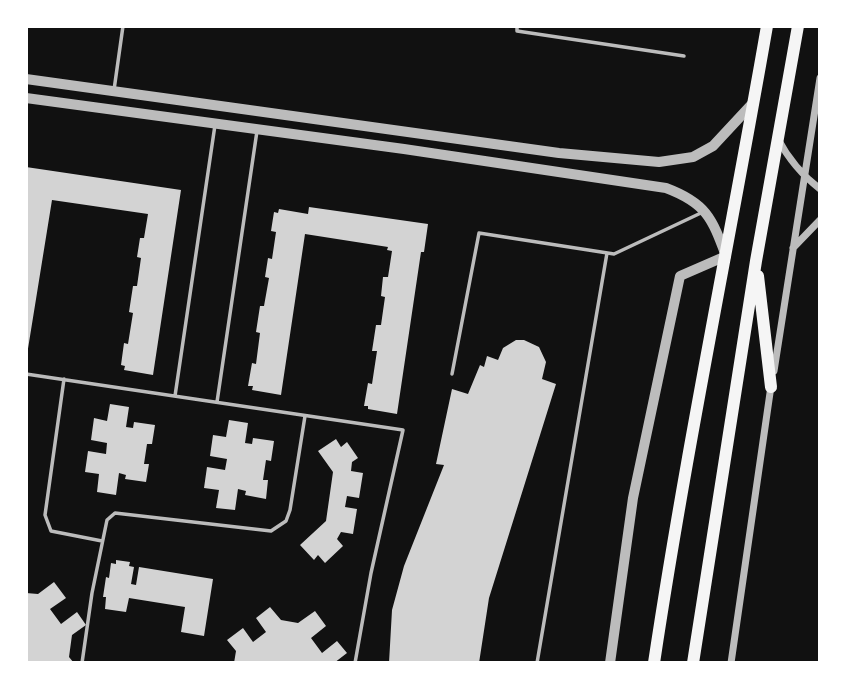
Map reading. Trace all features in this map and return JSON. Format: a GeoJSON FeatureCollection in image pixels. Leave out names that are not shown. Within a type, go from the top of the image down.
{"type":"FeatureCollection","features":[{"type":"Feature","properties":{"kind":"main road"},"geometry":{"type":"LineString","coordinates":[[654,663],[693,425],[767,26]]}},
{"type":"Feature","properties":{"kind":"main road"},"geometry":{"type":"LineString","coordinates":[[693,663],[699,610],[797,26]]}},
{"type":"Feature","properties":{"kind":"main road"},"geometry":{"type":"LineString","coordinates":[[756,261],[771,387]]}},
{"type":"Feature","properties":{"kind":"street"},"geometry":{"type":"LineString","coordinates":[[731,663],[820,78]]}},
{"type":"Feature","properties":{"kind":"street"},"geometry":{"type":"LineString","coordinates":[[26,79],[559,153],[659,162],[692,157],[713,146],[754,103]]}},
{"type":"Feature","properties":{"kind":"street"},"geometry":{"type":"LineString","coordinates":[[26,98],[666,188],[686,196],[704,212],[713,221],[726,256],[680,276],[633,498],[610,663]]}},
{"type":"Feature","properties":{"kind":"street"},"geometry":{"type":"LineString","coordinates":[[778,139],[788,158],[804,177],[820,189]]}},
{"type":"Feature","properties":{"kind":"street"},"geometry":{"type":"LineString","coordinates":[[793,249],[820,220]]}},
{"type":"Feature","properties":{"kind":"lane"},"geometry":{"type":"LineString","coordinates":[[114,91],[123,26]]}},
{"type":"Feature","properties":{"kind":"lane"},"geometry":{"type":"LineString","coordinates":[[517,26],[517,31],[684,56]]}},
{"type":"Feature","properties":{"kind":"lane"},"geometry":{"type":"LineString","coordinates":[[175,396],[216,123]]}},
{"type":"Feature","properties":{"kind":"lane"},"geometry":{"type":"LineString","coordinates":[[217,402],[257,129]]}},
{"type":"Feature","properties":{"kind":"lane"},"geometry":{"type":"LineString","coordinates":[[452,374],[479,233],[614,254],[704,212]]}},
{"type":"Feature","properties":{"kind":"lane"},"geometry":{"type":"LineString","coordinates":[[537,663],[607,253]]}},
{"type":"Feature","properties":{"kind":"lane"},"geometry":{"type":"LineString","coordinates":[[26,374],[403,430],[371,573],[355,663]]}},
{"type":"Feature","properties":{"kind":"lane"},"geometry":{"type":"LineString","coordinates":[[64,379],[46,515],[48,527],[51,531],[102,541]]}},
{"type":"Feature","properties":{"kind":"lane"},"geometry":{"type":"LineString","coordinates":[[82,663],[107,520],[115,513],[271,531],[286,521],[290,510],[305,415]]}},
{"type":"Feature","properties":{"kind":"building"},"geometry":{"type":"Polygon","coordinates":[[[26,167],[181,190],[153,375],[124,370],[125,366],[121,365],[133,313],[129,312],[133,286],[137,286],[141,258],[137,257],[140,238],[144,238],[148,214],[52,200],[26,361],[26,167]]]}},
{"type":"Feature","properties":{"kind":"building"},"geometry":{"type":"Polygon","coordinates":[[[309,207],[428,224],[424,252],[421,252],[397,414],[364,406],[368,383],[372,384],[377,351],[372,351],[376,325],[381,325],[385,297],[381,296],[383,277],[388,277],[392,251],[387,250],[388,247],[305,234],[281,395],[252,390],[253,386],[248,386],[252,363],[256,364],[260,333],[256,332],[260,306],[264,306],[269,278],[265,277],[268,258],[272,259],[276,232],[271,231],[274,212],[278,213],[279,209],[308,214],[309,207]]]}},
{"type":"Feature","properties":{"kind":"building"},"geometry":{"type":"Polygon","coordinates":[[[516,340],[524,340],[539,347],[546,362],[542,379],[556,384],[489,598],[479,663],[389,663],[392,610],[404,566],[444,465],[436,464],[452,389],[468,394],[480,365],[484,367],[487,356],[498,360],[503,348],[516,340]]]}},
{"type":"Feature","properties":{"kind":"building"},"geometry":{"type":"Polygon","coordinates":[[[110,404],[129,407],[126,427],[133,428],[134,422],[155,425],[152,444],[147,444],[144,464],[149,464],[146,482],[125,479],[126,475],[119,473],[116,495],[97,492],[99,474],[85,472],[88,451],[106,454],[107,443],[91,440],[94,418],[107,421],[110,404]]]}},
{"type":"Feature","properties":{"kind":"building"},"geometry":{"type":"Polygon","coordinates":[[[229,420],[248,423],[245,443],[252,444],[253,438],[274,441],[271,461],[266,460],[263,480],[268,480],[266,499],[245,495],[246,491],[238,489],[235,510],[216,508],[219,490],[204,488],[207,467],[225,470],[227,459],[210,456],[213,435],[226,437],[229,420]]]}},
{"type":"Feature","properties":{"kind":"building"},"geometry":{"type":"Polygon","coordinates":[[[336,439],[341,447],[347,442],[358,458],[352,462],[351,471],[363,473],[359,498],[347,496],[345,507],[357,509],[353,534],[341,532],[337,539],[343,546],[325,563],[318,555],[314,560],[300,545],[326,521],[333,472],[318,451],[336,439]]]}},
{"type":"Feature","properties":{"kind":"building"},"geometry":{"type":"Polygon","coordinates":[[[116,560],[130,562],[129,566],[134,567],[131,584],[136,585],[139,567],[213,579],[204,636],[181,632],[185,607],[129,598],[126,612],[105,609],[106,597],[103,597],[106,577],[109,578],[111,563],[116,564],[116,560]]]}},
{"type":"Feature","properties":{"kind":"building"},"geometry":{"type":"Polygon","coordinates":[[[54,582],[66,598],[50,609],[61,624],[77,612],[86,625],[72,635],[69,657],[74,663],[26,663],[26,593],[38,594],[54,582]]]}},
{"type":"Feature","properties":{"kind":"building"},"geometry":{"type":"Polygon","coordinates":[[[270,607],[281,620],[298,623],[315,611],[326,626],[311,638],[322,653],[337,641],[347,653],[334,663],[234,663],[236,651],[227,640],[243,628],[253,642],[266,632],[256,618],[270,607]]]}}]}
